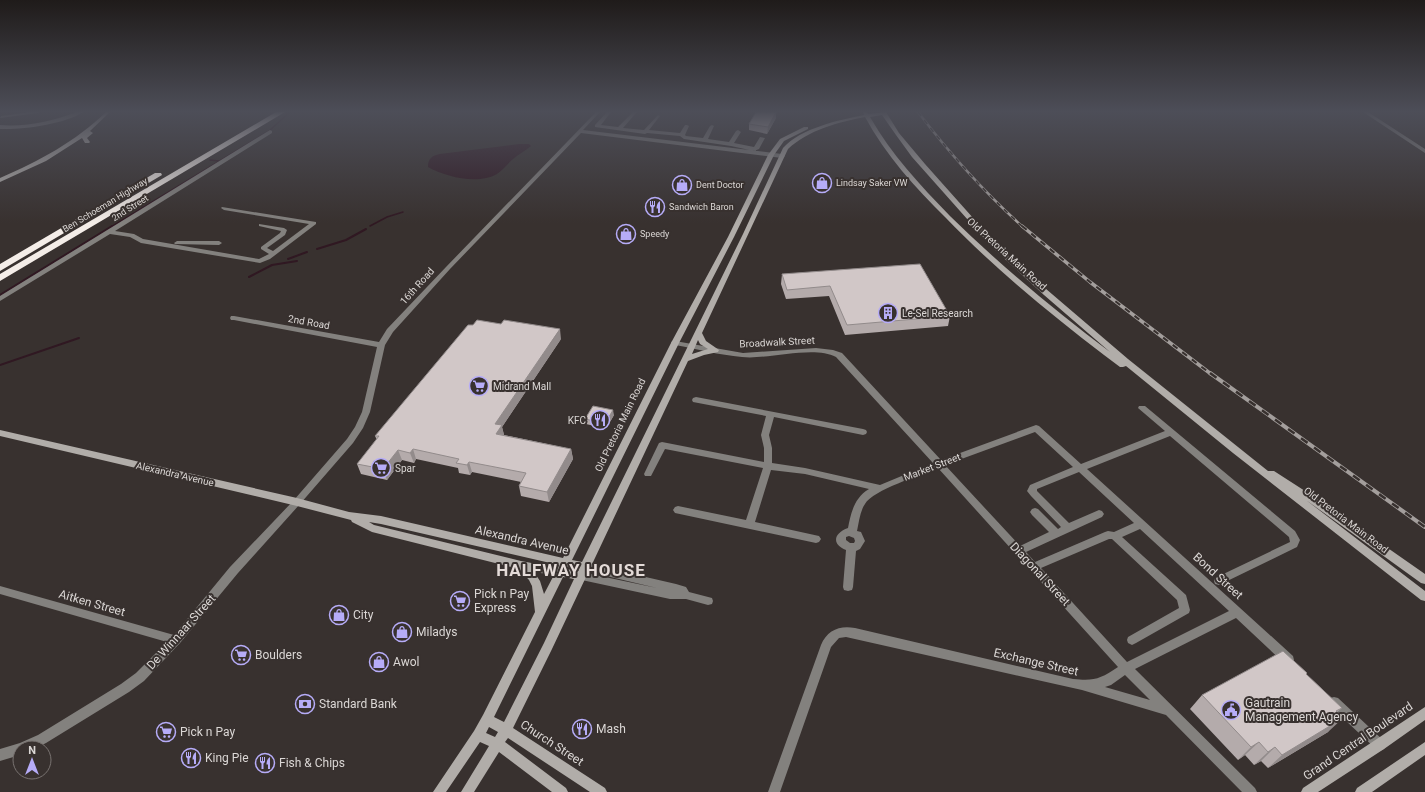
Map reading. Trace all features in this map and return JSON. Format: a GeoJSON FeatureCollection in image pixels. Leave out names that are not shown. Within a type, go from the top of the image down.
{"type":"FeatureCollection","features":[{"type":"Feature","properties":{"kind":"highway","name":"Ben Schoeman Highway"},"geometry":{"type":"LineString","coordinates":[[0,268],[203,149]]}},
{"type":"Feature","properties":{"kind":"highway","name":"Ben Schoeman Highway"},"geometry":{"type":"LineString","coordinates":[[0,278],[218,149]]}},
{"type":"Feature","properties":{"kind":"main road"},"geometry":{"type":"LineString","coordinates":[[0,180],[62,149]]}},
{"type":"Feature","properties":{"kind":"main road","name":"Old Pretoria Main Road"},"geometry":{"type":"LineString","coordinates":[[439,792],[478,735],[487,719],[675,343],[775,149]]}},
{"type":"Feature","properties":{"kind":"main road","name":"Old Pretoria Main Road"},"geometry":{"type":"LineString","coordinates":[[467,792],[506,730],[548,646],[786,149]]}},
{"type":"Feature","properties":{"kind":"main road","name":"Old Pretoria Main Road"},"geometry":{"type":"LineString","coordinates":[[889,149],[915,183],[959,229],[1027,290],[1094,344],[1155,387],[1253,462],[1281,487],[1425,597]]}},
{"type":"Feature","properties":{"kind":"main road","name":"Old Pretoria Main Road"},"geometry":{"type":"LineString","coordinates":[[911,149],[996,246],[1043,291],[1155,387]]}},
{"type":"Feature","properties":{"kind":"main road"},"geometry":{"type":"LineString","coordinates":[[698,332],[703,342],[714,350]]}},
{"type":"Feature","properties":{"kind":"main road"},"geometry":{"type":"LineString","coordinates":[[684,360],[714,350]]}},
{"type":"Feature","properties":{"kind":"main road","name":"Alexandra Avenue"},"geometry":{"type":"LineString","coordinates":[[0,433],[297,502],[349,516],[381,520],[583,572]]}},
{"type":"Feature","properties":{"kind":"main road","name":"Old Pretoria Main Road"},"geometry":{"type":"LineString","coordinates":[[1253,462],[1305,495],[1425,580]]}},
{"type":"Feature","properties":{"kind":"main road","name":"Alexandra Avenue"},"geometry":{"type":"LineString","coordinates":[[349,516],[372,528],[521,565],[563,568]]}},
{"type":"Feature","properties":{"kind":"main road"},"geometry":{"type":"LineString","coordinates":[[521,565],[531,573],[537,582],[540,595],[540,614]]}},
{"type":"Feature","properties":{"kind":"main road","name":"Grand Central Boulevard"},"geometry":{"type":"LineString","coordinates":[[1307,792],[1380,745],[1425,713]]}},
{"type":"Feature","properties":{"kind":"main road","name":"Church Street"},"geometry":{"type":"LineString","coordinates":[[487,719],[600,792]]}},
{"type":"Feature","properties":{"kind":"main road"},"geometry":{"type":"LineString","coordinates":[[478,735],[498,744],[562,792]]}},
{"type":"Feature","properties":{"kind":"main road"},"geometry":{"type":"LineString","coordinates":[[1361,792],[1425,748]]}},
{"type":"Feature","properties":{"kind":"street","name":"2nd Street"},"geometry":{"type":"LineString","coordinates":[[0,300],[243,149]]}},
{"type":"Feature","properties":{"kind":"street","name":"16th Road"},"geometry":{"type":"LineString","coordinates":[[297,502],[360,428],[366,412],[381,345],[390,331],[562,149]]}},
{"type":"Feature","properties":{"kind":"street"},"geometry":{"type":"LineString","coordinates":[[724,149],[782,156]]}},
{"type":"Feature","properties":{"kind":"street"},"geometry":{"type":"LineString","coordinates":[[110,232],[132,235],[141,241],[260,261],[268,258],[314,223],[224,208]]}},
{"type":"Feature","properties":{"kind":"street"},"geometry":{"type":"LineString","coordinates":[[261,225],[284,230],[283,234],[264,248],[269,252],[275,253]]}},
{"type":"Feature","properties":{"kind":"street"},"geometry":{"type":"LineString","coordinates":[[164,245],[175,243],[219,243]]}},
{"type":"Feature","properties":{"kind":"street","name":"2nd Road"},"geometry":{"type":"LineString","coordinates":[[234,318],[381,345]]}},
{"type":"Feature","properties":{"kind":"street","name":"Broadwalk Street"},"geometry":{"type":"LineString","coordinates":[[675,343],[743,355],[816,350],[833,352]]}},
{"type":"Feature","properties":{"kind":"street","name":"Diagonal Street"},"geometry":{"type":"LineString","coordinates":[[833,352],[844,359],[1126,668],[1251,792]]}},
{"type":"Feature","properties":{"kind":"street"},"geometry":{"type":"LineString","coordinates":[[696,400],[863,432]]}},
{"type":"Feature","properties":{"kind":"street"},"geometry":{"type":"LineString","coordinates":[[1142,408],[1169,433],[1292,534],[1295,540],[1294,544],[1219,581]]}},
{"type":"Feature","properties":{"kind":"street"},"geometry":{"type":"LineString","coordinates":[[749,524],[768,466],[768,448],[765,435],[771,414]]}},
{"type":"Feature","properties":{"kind":"street","name":"Market Street"},"geometry":{"type":"LineString","coordinates":[[848,587],[851,547],[843,544],[840,538],[844,532],[852,532],[862,499],[879,488],[1036,428]]}},
{"type":"Feature","properties":{"kind":"street","name":"Bond Street"},"geometry":{"type":"LineString","coordinates":[[1036,428],[1299,669]]}},
{"type":"Feature","properties":{"kind":"street"},"geometry":{"type":"LineString","coordinates":[[1068,528],[1034,494],[1032,491],[1033,487],[1169,433]]}},
{"type":"Feature","properties":{"kind":"street"},"geometry":{"type":"LineString","coordinates":[[648,474],[662,445],[768,466],[805,471],[879,488]]}},
{"type":"Feature","properties":{"kind":"street","name":"De Winnaar Street"},"geometry":{"type":"LineString","coordinates":[[40,740],[125,688],[140,677],[176,640],[234,570],[297,502]]}},
{"type":"Feature","properties":{"kind":"street"},"geometry":{"type":"LineString","coordinates":[[678,510],[816,539]]}},
{"type":"Feature","properties":{"kind":"street"},"geometry":{"type":"LineString","coordinates":[[1035,512],[1056,533]]}},
{"type":"Feature","properties":{"kind":"street"},"geometry":{"type":"LineString","coordinates":[[1018,550],[1099,514]]}},
{"type":"Feature","properties":{"kind":"street"},"geometry":{"type":"LineString","coordinates":[[1034,567],[1108,535],[1115,536],[1141,524]]}},
{"type":"Feature","properties":{"kind":"street"},"geometry":{"type":"LineString","coordinates":[[1115,536],[1182,598],[1186,610],[1132,640]]}},
{"type":"Feature","properties":{"kind":"street","name":"Alexandra Avenue"},"geometry":{"type":"LineString","coordinates":[[583,572],[670,595],[686,595],[708,601]]}},
{"type":"Feature","properties":{"kind":"street","name":"Aitken Street"},"geometry":{"type":"LineString","coordinates":[[0,590],[176,640]]}},
{"type":"Feature","properties":{"kind":"street","name":"Exchange Street"},"geometry":{"type":"LineString","coordinates":[[774,792],[826,645],[832,636],[839,632],[845,631],[855,633],[1082,686],[1090,686],[1107,680],[1126,668],[1238,612]]}},
{"type":"Feature","properties":{"kind":"street"},"geometry":{"type":"LineString","coordinates":[[1082,686],[1168,710]]}},
{"type":"Feature","properties":{"kind":"street"},"geometry":{"type":"LineString","coordinates":[[1327,695],[1380,745]]}},
{"type":"Feature","properties":{"kind":"street","name":"De Winnaar Street"},"geometry":{"type":"LineString","coordinates":[[0,755],[12,751]]}},
{"type":"Feature","properties":{"kind":"shaded area"},"geometry":{"type":"Polygon","coordinates":[[[480,149],[527,149],[513,159],[497,174],[481,179],[453,177],[428,167],[431,158],[440,154],[480,149]]]}},
{"type":"Feature","properties":{"kind":"building","name":"Le-Sel Research"},"geometry":{"type":"Polygon","coordinates":[[[920,264],[950,316],[847,325],[830,286],[787,290],[782,274],[920,264]]]}},
{"type":"Feature","properties":{"kind":"building","name":"Midrand Mall"},"geometry":{"type":"Polygon","coordinates":[[[477,320],[501,324],[504,320],[560,329],[495,424],[502,425],[496,434],[571,449],[547,492],[519,486],[526,473],[469,462],[467,465],[456,463],[459,459],[413,449],[410,453],[398,450],[383,469],[357,464],[379,436],[375,436],[468,325],[473,325],[477,320]]]}},
{"type":"Feature","properties":{"kind":"building"},"geometry":{"type":"Polygon","coordinates":[[[593,406],[613,410],[606,422],[603,423],[585,419],[593,406]]]}},
{"type":"Feature","properties":{"kind":"building"},"geometry":{"type":"Polygon","coordinates":[[[1283,651],[1342,708],[1336,711],[1343,718],[1282,755],[1275,747],[1268,752],[1259,742],[1251,747],[1202,695],[1283,651]]]}},
{"type":"Feature","properties":{"kind":"waterway"},"geometry":{"type":"LineString","coordinates":[[111,227],[239,149]]}},
{"type":"Feature","properties":{"kind":"waterway"},"geometry":{"type":"LineString","coordinates":[[210,160],[219,161]]}},
{"type":"Feature","properties":{"kind":"waterway"},"geometry":{"type":"LineString","coordinates":[[370,226],[387,217],[403,212]]}},
{"type":"Feature","properties":{"kind":"waterway"},"geometry":{"type":"LineString","coordinates":[[0,295],[112,226]]}},
{"type":"Feature","properties":{"kind":"waterway"},"geometry":{"type":"LineString","coordinates":[[317,249],[346,240],[366,229]]}},
{"type":"Feature","properties":{"kind":"waterway"},"geometry":{"type":"LineString","coordinates":[[288,259],[307,252]]}},
{"type":"Feature","properties":{"kind":"waterway"},"geometry":{"type":"LineString","coordinates":[[249,277],[272,265],[297,261]]}},
{"type":"Feature","properties":{"kind":"waterway"},"geometry":{"type":"LineString","coordinates":[[0,365],[79,338]]}},
{"type":"Feature","properties":{"kind":"railway"},"geometry":{"type":"LineString","coordinates":[[947,149],[995,200],[1023,227]]}},
{"type":"Feature","properties":{"kind":"railway"},"geometry":{"type":"LineString","coordinates":[[1022,226],[1090,282],[1211,374]]}},
{"type":"Feature","properties":{"kind":"railway"},"geometry":{"type":"LineString","coordinates":[[1210,373],[1425,527]]}},
{"type":"Feature","properties":{"kind":"place","name":"Lindsay Saker VW"},"geometry":{"type":"Point","coordinates":[822,183]}},
{"type":"Feature","properties":{"kind":"place","name":"Dent Doctor"},"geometry":{"type":"Point","coordinates":[682,185]}},
{"type":"Feature","properties":{"kind":"place","name":"Sandwich Baron"},"geometry":{"type":"Point","coordinates":[655,207]}},
{"type":"Feature","properties":{"kind":"place","name":"Speedy"},"geometry":{"type":"Point","coordinates":[626,234]}},
{"type":"Feature","properties":{"kind":"place","name":"Le-Sel Research"},"geometry":{"type":"Point","coordinates":[888,313]}},
{"type":"Feature","properties":{"kind":"place","name":"Midrand Mall"},"geometry":{"type":"Point","coordinates":[479,386]}},
{"type":"Feature","properties":{"kind":"place","name":"KFC"},"geometry":{"type":"Point","coordinates":[600,420]}},
{"type":"Feature","properties":{"kind":"place","name":"Spar"},"geometry":{"type":"Point","coordinates":[381,468]}},
{"type":"Feature","properties":{"kind":"place","name":"Pick n Pay Express"},"geometry":{"type":"Point","coordinates":[460,601]}},
{"type":"Feature","properties":{"kind":"place","name":"City"},"geometry":{"type":"Point","coordinates":[339,615]}},
{"type":"Feature","properties":{"kind":"place","name":"Miladys"},"geometry":{"type":"Point","coordinates":[402,632]}},
{"type":"Feature","properties":{"kind":"place","name":"Boulders"},"geometry":{"type":"Point","coordinates":[241,655]}},
{"type":"Feature","properties":{"kind":"place","name":"Awol"},"geometry":{"type":"Point","coordinates":[379,662]}},
{"type":"Feature","properties":{"kind":"place","name":"Standard Bank"},"geometry":{"type":"Point","coordinates":[305,704]}},
{"type":"Feature","properties":{"kind":"place","name":"Gautrain Management Agency"},"geometry":{"type":"Point","coordinates":[1231,710]}},
{"type":"Feature","properties":{"kind":"place","name":"Mash"},"geometry":{"type":"Point","coordinates":[582,729]}},
{"type":"Feature","properties":{"kind":"place","name":"Pick n Pay"},"geometry":{"type":"Point","coordinates":[166,732]}},
{"type":"Feature","properties":{"kind":"place","name":"King Pie"},"geometry":{"type":"Point","coordinates":[191,758]}},
{"type":"Feature","properties":{"kind":"place","name":"Fish & Chips"},"geometry":{"type":"Point","coordinates":[265,763]}},
{"type":"Feature","properties":{"kind":"district","name":"HALFWAY HOUSE"},"geometry":{"type":"Point","coordinates":[571,570]}}]}
